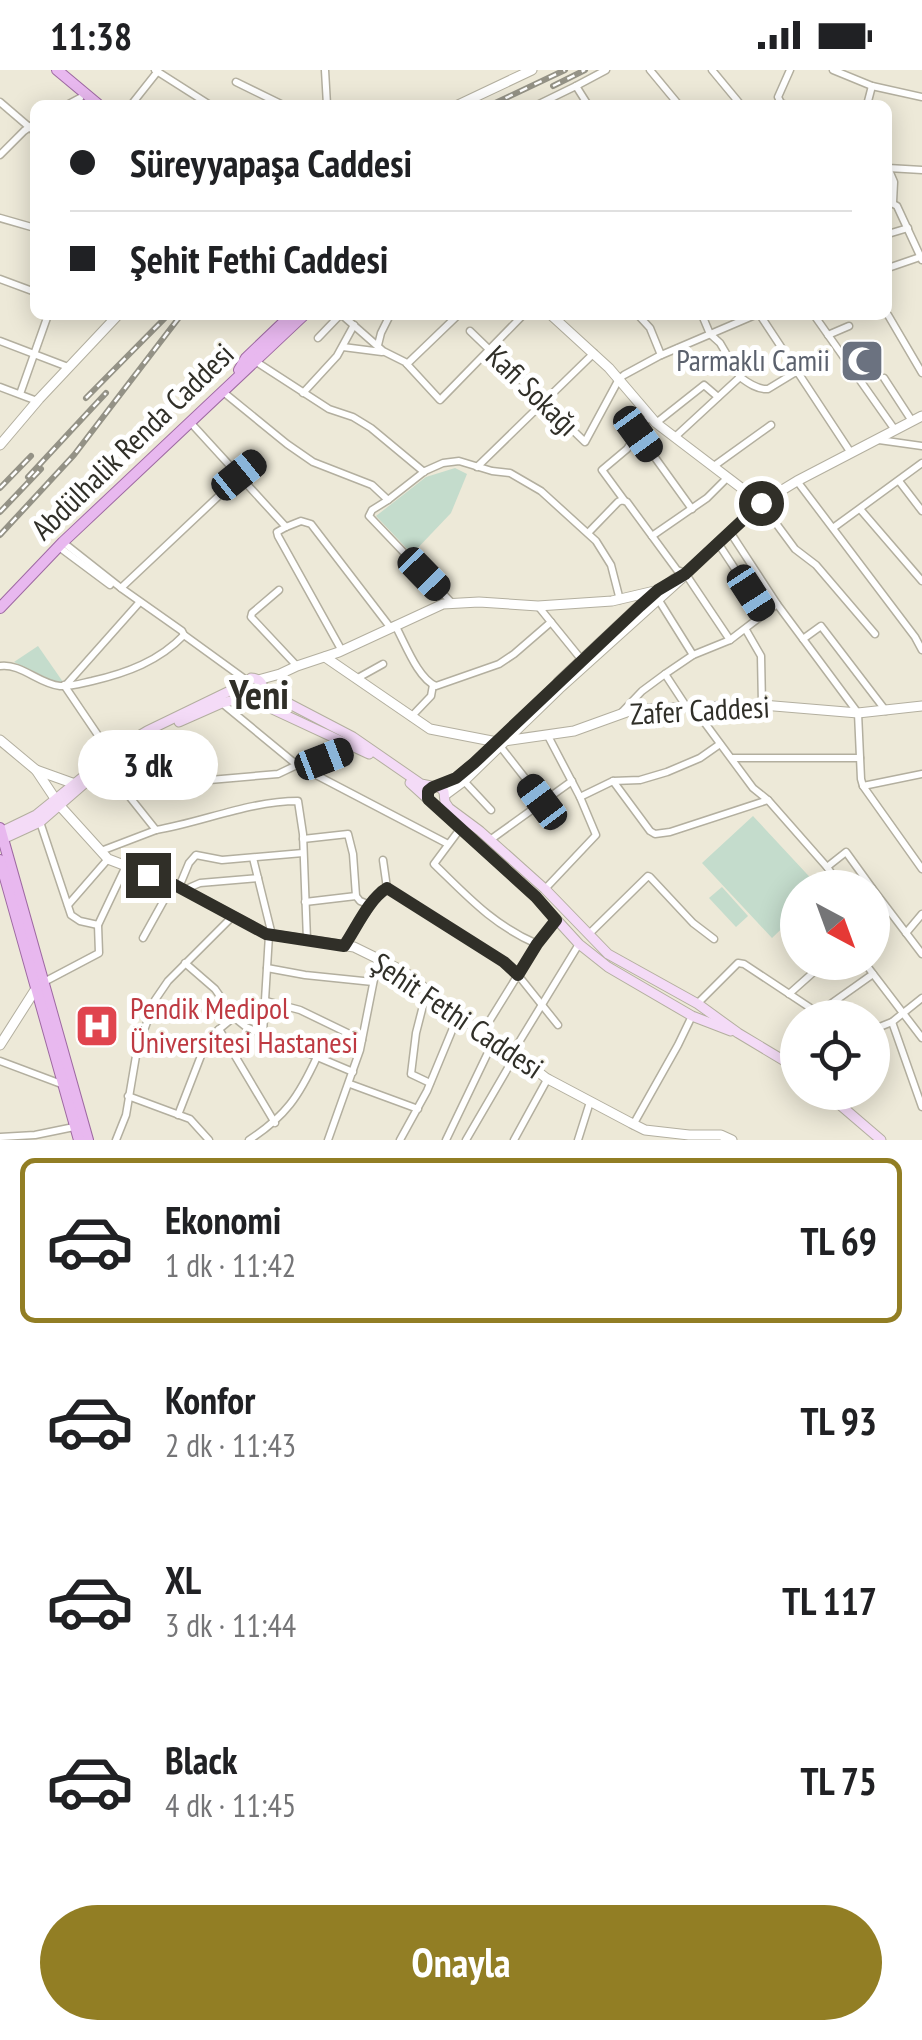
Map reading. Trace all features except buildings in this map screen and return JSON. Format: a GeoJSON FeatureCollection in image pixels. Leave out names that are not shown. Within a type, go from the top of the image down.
{"type":"FeatureCollection","features":[{"type":"Feature","properties":{"kind":"main road"},"geometry":{"type":"LineString","coordinates":[[46,70],[82,100]]}},
{"type":"Feature","properties":{"kind":"main road"},"geometry":{"type":"LineString","coordinates":[[57,70],[93,100]]}},
{"type":"Feature","properties":{"kind":"main road","name":"Abdülhalik Renda Caddesi"},"geometry":{"type":"LineString","coordinates":[[0,608],[61,544],[234,379],[286,320]]}},
{"type":"Feature","properties":{"kind":"main road","name":"Abdülhalik Renda Caddesi"},"geometry":{"type":"LineString","coordinates":[[250,359],[298,320]]}},
{"type":"Feature","properties":{"kind":"main road"},"geometry":{"type":"LineString","coordinates":[[249,699],[254,685]]}},
{"type":"Feature","properties":{"kind":"main road"},"geometry":{"type":"LineString","coordinates":[[1,835],[58,803],[156,733],[222,703],[259,698],[254,685]]}},
{"type":"Feature","properties":{"kind":"main road"},"geometry":{"type":"LineString","coordinates":[[1,835],[40,822],[110,753],[147,731],[254,685]]}},
{"type":"Feature","properties":{"kind":"main road"},"geometry":{"type":"LineString","coordinates":[[254,685],[353,737],[414,780],[441,788],[449,808],[569,912],[602,950],[780,1056]]}},
{"type":"Feature","properties":{"kind":"main road"},"geometry":{"type":"LineString","coordinates":[[249,699],[356,747],[392,769],[608,967],[692,1016],[738,1033]]}},
{"type":"Feature","properties":{"kind":"main road"},"geometry":{"type":"LineString","coordinates":[[430,801],[428,791],[434,787]]}},
{"type":"Feature","properties":{"kind":"main road"},"geometry":{"type":"LineString","coordinates":[[430,801],[441,802],[445,796]]}},
{"type":"Feature","properties":{"kind":"main road"},"geometry":{"type":"LineString","coordinates":[[471,839],[471,830],[480,831]]}},
{"type":"Feature","properties":{"kind":"main road"},"geometry":{"type":"LineString","coordinates":[[1,835],[88,1140]]}},
{"type":"Feature","properties":{"kind":"main road"},"geometry":{"type":"LineString","coordinates":[[0,860],[41,982],[44,1013],[79,1140]]}},
{"type":"Feature","properties":{"kind":"main road"},"geometry":{"type":"LineString","coordinates":[[556,920],[569,912]]}},
{"type":"Feature","properties":{"kind":"main road"},"geometry":{"type":"LineString","coordinates":[[580,944],[590,933]]}},
{"type":"Feature","properties":{"kind":"main road"},"geometry":{"type":"LineString","coordinates":[[692,1016],[698,1004]]}},
{"type":"Feature","properties":{"kind":"main road"},"geometry":{"type":"LineString","coordinates":[[846,1110],[881,1140]]}},
{"type":"Feature","properties":{"kind":"street"},"geometry":{"type":"LineString","coordinates":[[324,70],[327,100]]}},
{"type":"Feature","properties":{"kind":"street"},"geometry":{"type":"LineString","coordinates":[[469,100],[532,70]]}},
{"type":"Feature","properties":{"kind":"street"},"geometry":{"type":"LineString","coordinates":[[552,100],[606,70]]}},
{"type":"Feature","properties":{"kind":"street"},"geometry":{"type":"LineString","coordinates":[[650,70],[675,100]]}},
{"type":"Feature","properties":{"kind":"street"},"geometry":{"type":"LineString","coordinates":[[712,70],[737,100]]}},
{"type":"Feature","properties":{"kind":"street"},"geometry":{"type":"LineString","coordinates":[[780,100],[790,70]]}},
{"type":"Feature","properties":{"kind":"street"},"geometry":{"type":"LineString","coordinates":[[833,70],[872,86],[922,97]]}},
{"type":"Feature","properties":{"kind":"street"},"geometry":{"type":"LineString","coordinates":[[135,100],[157,71],[202,100]]}},
{"type":"Feature","properties":{"kind":"street"},"geometry":{"type":"LineString","coordinates":[[236,82],[273,100]]}},
{"type":"Feature","properties":{"kind":"street"},"geometry":{"type":"LineString","coordinates":[[576,86],[585,100]]}},
{"type":"Feature","properties":{"kind":"street"},"geometry":{"type":"LineString","coordinates":[[868,100],[872,86]]}},
{"type":"Feature","properties":{"kind":"street"},"geometry":{"type":"LineString","coordinates":[[0,102],[30,125]]}},
{"type":"Feature","properties":{"kind":"street"},"geometry":{"type":"LineString","coordinates":[[0,155],[30,130]]}},
{"type":"Feature","properties":{"kind":"street"},"geometry":{"type":"LineString","coordinates":[[892,168],[922,170]]}},
{"type":"Feature","properties":{"kind":"street"},"geometry":{"type":"LineString","coordinates":[[892,205],[921,257],[892,267]]}},
{"type":"Feature","properties":{"kind":"street"},"geometry":{"type":"LineString","coordinates":[[0,218],[30,227]]}},
{"type":"Feature","properties":{"kind":"street"},"geometry":{"type":"LineString","coordinates":[[892,233],[908,228]]}},
{"type":"Feature","properties":{"kind":"street"},"geometry":{"type":"LineString","coordinates":[[0,279],[30,290]]}},
{"type":"Feature","properties":{"kind":"street"},"geometry":{"type":"LineString","coordinates":[[20,394],[46,320]]}},
{"type":"Feature","properties":{"kind":"street"},"geometry":{"type":"LineString","coordinates":[[0,445],[113,320]]}},
{"type":"Feature","properties":{"kind":"street"},"geometry":{"type":"LineString","coordinates":[[318,338],[336,320]]}},
{"type":"Feature","properties":{"kind":"street"},"geometry":{"type":"LineString","coordinates":[[347,320],[385,352],[407,364],[440,400],[518,320]]}},
{"type":"Feature","properties":{"kind":"street"},"geometry":{"type":"LineString","coordinates":[[378,346],[387,320]]}},
{"type":"Feature","properties":{"kind":"street"},"geometry":{"type":"LineString","coordinates":[[407,364],[453,320]]}},
{"type":"Feature","properties":{"kind":"street"},"geometry":{"type":"LineString","coordinates":[[556,320],[619,379],[652,419],[761,503],[795,549],[816,565],[875,634]]}},
{"type":"Feature","properties":{"kind":"street"},"geometry":{"type":"LineString","coordinates":[[643,320],[661,355]]}},
{"type":"Feature","properties":{"kind":"street"},"geometry":{"type":"LineString","coordinates":[[704,320],[740,377],[763,389],[796,372]]}},
{"type":"Feature","properties":{"kind":"street"},"geometry":{"type":"LineString","coordinates":[[619,379],[661,355],[745,320]]}},
{"type":"Feature","properties":{"kind":"street"},"geometry":{"type":"LineString","coordinates":[[761,320],[851,453]]}},
{"type":"Feature","properties":{"kind":"street"},"geometry":{"type":"LineString","coordinates":[[818,320],[895,430]]}},
{"type":"Feature","properties":{"kind":"street"},"geometry":{"type":"LineString","coordinates":[[891,320],[922,373]]}},
{"type":"Feature","properties":{"kind":"street"},"geometry":{"type":"LineString","coordinates":[[303,394],[343,346],[354,326]]}},
{"type":"Feature","properties":{"kind":"street"},"geometry":{"type":"LineString","coordinates":[[828,335],[849,326]]}},
{"type":"Feature","properties":{"kind":"street","name":"Kafi Sokağı"},"geometry":{"type":"LineString","coordinates":[[470,331],[585,442],[619,379]]}},
{"type":"Feature","properties":{"kind":"street"},"geometry":{"type":"LineString","coordinates":[[0,341],[68,367]]}},
{"type":"Feature","properties":{"kind":"street"},"geometry":{"type":"LineString","coordinates":[[343,346],[385,352]]}},
{"type":"Feature","properties":{"kind":"street"},"geometry":{"type":"LineString","coordinates":[[477,466],[594,354]]}},
{"type":"Feature","properties":{"kind":"street"},"geometry":{"type":"LineString","coordinates":[[250,359],[329,410],[371,428],[424,472]]}},
{"type":"Feature","properties":{"kind":"street"},"geometry":{"type":"LineString","coordinates":[[674,438],[740,377]]}},
{"type":"Feature","properties":{"kind":"street"},"geometry":{"type":"LineString","coordinates":[[884,378],[912,421]]}},
{"type":"Feature","properties":{"kind":"street"},"geometry":{"type":"LineString","coordinates":[[718,397],[704,386],[652,419],[602,470],[685,574],[730,640]]}},
{"type":"Feature","properties":{"kind":"street"},"geometry":{"type":"LineString","coordinates":[[0,387],[37,401]]}},
{"type":"Feature","properties":{"kind":"street"},"geometry":{"type":"LineString","coordinates":[[222,391],[313,462],[372,486],[388,500]]}},
{"type":"Feature","properties":{"kind":"street"},"geometry":{"type":"LineString","coordinates":[[445,796],[582,659],[622,622],[685,574],[761,503],[797,480],[922,416]]}},
{"type":"Feature","properties":{"kind":"street"},"geometry":{"type":"LineString","coordinates":[[189,421],[286,527]]}},
{"type":"Feature","properties":{"kind":"street"},"geometry":{"type":"LineString","coordinates":[[714,466],[771,424]]}},
{"type":"Feature","properties":{"kind":"street"},"geometry":{"type":"LineString","coordinates":[[638,434],[692,508]]}},
{"type":"Feature","properties":{"kind":"street"},"geometry":{"type":"LineString","coordinates":[[877,440],[922,446]]}},
{"type":"Feature","properties":{"kind":"street"},"geometry":{"type":"LineString","coordinates":[[121,588],[257,460]]}},
{"type":"Feature","properties":{"kind":"street"},"geometry":{"type":"LineString","coordinates":[[451,602],[369,516],[424,472],[451,462],[466,462],[522,478],[588,533],[607,557],[622,622]]}},
{"type":"Feature","properties":{"kind":"street"},"geometry":{"type":"LineString","coordinates":[[833,528],[922,463]]}},
{"type":"Feature","properties":{"kind":"street"},"geometry":{"type":"LineString","coordinates":[[652,536],[707,498],[727,478]]}},
{"type":"Feature","properties":{"kind":"street"},"geometry":{"type":"LineString","coordinates":[[797,480],[922,650]]}},
{"type":"Feature","properties":{"kind":"street"},"geometry":{"type":"LineString","coordinates":[[899,481],[922,511]]}},
{"type":"Feature","properties":{"kind":"street"},"geometry":{"type":"LineString","coordinates":[[588,533],[624,500]]}},
{"type":"Feature","properties":{"kind":"street"},"geometry":{"type":"LineString","coordinates":[[860,509],[922,580]]}},
{"type":"Feature","properties":{"kind":"street"},"geometry":{"type":"LineString","coordinates":[[342,651],[278,536],[277,532],[301,521],[311,524],[433,685],[498,664],[551,622]]}},
{"type":"Feature","properties":{"kind":"street"},"geometry":{"type":"LineString","coordinates":[[730,532],[777,604],[858,713],[863,786],[922,869]]}},
{"type":"Feature","properties":{"kind":"street"},"geometry":{"type":"LineString","coordinates":[[718,543],[764,614]]}},
{"type":"Feature","properties":{"kind":"street"},"geometry":{"type":"LineString","coordinates":[[61,544],[184,635]]}},
{"type":"Feature","properties":{"kind":"street"},"geometry":{"type":"LineString","coordinates":[[61,544],[138,604],[254,685],[451,602],[538,606],[656,596]]}},
{"type":"Feature","properties":{"kind":"street"},"geometry":{"type":"LineString","coordinates":[[279,590],[251,617],[297,666]]}},
{"type":"Feature","properties":{"kind":"street"},"geometry":{"type":"LineString","coordinates":[[656,596],[693,655]]}},
{"type":"Feature","properties":{"kind":"street"},"geometry":{"type":"LineString","coordinates":[[434,787],[456,778],[501,743],[656,596]]}},
{"type":"Feature","properties":{"kind":"street"},"geometry":{"type":"LineString","coordinates":[[65,685],[138,604]]}},
{"type":"Feature","properties":{"kind":"street"},"geometry":{"type":"LineString","coordinates":[[621,713],[665,674],[693,655],[746,630],[777,604]]}},
{"type":"Feature","properties":{"kind":"street"},"geometry":{"type":"LineString","coordinates":[[538,606],[582,659]]}},
{"type":"Feature","properties":{"kind":"street"},"geometry":{"type":"LineString","coordinates":[[803,639],[821,626],[887,712]]}},
{"type":"Feature","properties":{"kind":"street"},"geometry":{"type":"LineString","coordinates":[[746,630],[761,656],[762,705]]}},
{"type":"Feature","properties":{"kind":"street"},"geometry":{"type":"LineString","coordinates":[[0,666],[12,666],[56,685],[65,685],[138,668],[184,635]]}},
{"type":"Feature","properties":{"kind":"street","name":"Zafer Caddesi"},"geometry":{"type":"LineString","coordinates":[[325,658],[430,729],[501,743],[574,731],[634,709],[762,705],[858,713],[922,706]]}},
{"type":"Feature","properties":{"kind":"street"},"geometry":{"type":"LineString","coordinates":[[355,680],[383,664]]}},
{"type":"Feature","properties":{"kind":"street"},"geometry":{"type":"LineString","coordinates":[[665,674],[753,788],[829,870]]}},
{"type":"Feature","properties":{"kind":"street"},"geometry":{"type":"LineString","coordinates":[[65,685],[110,753]]}},
{"type":"Feature","properties":{"kind":"street"},"geometry":{"type":"LineString","coordinates":[[411,716],[431,696],[433,685]]}},
{"type":"Feature","properties":{"kind":"street"},"geometry":{"type":"LineString","coordinates":[[222,703],[297,765],[448,844]]}},
{"type":"Feature","properties":{"kind":"street"},"geometry":{"type":"LineString","coordinates":[[544,889],[596,835],[548,736]]}},
{"type":"Feature","properties":{"kind":"street","name":"Şehit Fethi Caddesi"},"geometry":{"type":"LineString","coordinates":[[0,740],[36,770],[58,803],[104,855],[179,887],[270,935],[354,947],[405,972],[512,1056],[634,1125],[689,1137],[721,1135],[732,1140]]}},
{"type":"Feature","properties":{"kind":"street"},"geometry":{"type":"LineString","coordinates":[[501,743],[542,802]]}},
{"type":"Feature","properties":{"kind":"street"},"geometry":{"type":"LineString","coordinates":[[580,797],[614,781],[640,780],[667,772],[700,758],[720,744]]}},
{"type":"Feature","properties":{"kind":"street"},"geometry":{"type":"LineString","coordinates":[[198,781],[278,774],[356,747]]}},
{"type":"Feature","properties":{"kind":"street"},"geometry":{"type":"LineString","coordinates":[[731,758],[860,758]]}},
{"type":"Feature","properties":{"kind":"street"},"geometry":{"type":"LineString","coordinates":[[105,766],[156,830]]}},
{"type":"Feature","properties":{"kind":"street"},"geometry":{"type":"LineString","coordinates":[[36,770],[75,784]]}},
{"type":"Feature","properties":{"kind":"street"},"geometry":{"type":"LineString","coordinates":[[863,786],[922,774]]}},
{"type":"Feature","properties":{"kind":"street"},"geometry":{"type":"LineString","coordinates":[[464,781],[491,810]]}},
{"type":"Feature","properties":{"kind":"street"},"geometry":{"type":"LineString","coordinates":[[490,840],[572,781]]}},
{"type":"Feature","properties":{"kind":"street"},"geometry":{"type":"LineString","coordinates":[[614,781],[655,834],[768,800]]}},
{"type":"Feature","properties":{"kind":"street"},"geometry":{"type":"LineString","coordinates":[[68,905],[104,855],[156,830],[292,800],[298,801],[300,807],[307,940]]}},
{"type":"Feature","properties":{"kind":"street"},"geometry":{"type":"LineString","coordinates":[[40,822],[71,915],[98,925]]}},
{"type":"Feature","properties":{"kind":"street"},"geometry":{"type":"LineString","coordinates":[[460,829],[434,864],[491,919],[512,934],[537,944]]}},
{"type":"Feature","properties":{"kind":"street"},"geometry":{"type":"LineString","coordinates":[[303,840],[348,834],[356,896],[370,906]]}},
{"type":"Feature","properties":{"kind":"street"},"geometry":{"type":"LineString","coordinates":[[827,867],[846,852],[859,870]]}},
{"type":"Feature","properties":{"kind":"street"},"geometry":{"type":"LineString","coordinates":[[143,938],[196,856],[222,860],[303,853]]}},
{"type":"Feature","properties":{"kind":"street"},"geometry":{"type":"LineString","coordinates":[[253,858],[270,935],[263,1033]]}},
{"type":"Feature","properties":{"kind":"street"},"geometry":{"type":"LineString","coordinates":[[383,860],[387,888],[504,962],[558,1025]]}},
{"type":"Feature","properties":{"kind":"street"},"geometry":{"type":"LineString","coordinates":[[0,1045],[41,982],[99,953],[98,925],[126,866]]}},
{"type":"Feature","properties":{"kind":"street"},"geometry":{"type":"LineString","coordinates":[[590,933],[648,876],[714,939]]}},
{"type":"Feature","properties":{"kind":"street"},"geometry":{"type":"LineString","coordinates":[[179,887],[258,878]]}},
{"type":"Feature","properties":{"kind":"street"},"geometry":{"type":"LineString","coordinates":[[344,946],[387,888]]}},
{"type":"Feature","properties":{"kind":"street"},"geometry":{"type":"LineString","coordinates":[[305,902],[356,896]]}},
{"type":"Feature","properties":{"kind":"street"},"geometry":{"type":"LineString","coordinates":[[890,912],[922,954]]}},
{"type":"Feature","properties":{"kind":"street"},"geometry":{"type":"LineString","coordinates":[[906,934],[922,914]]}},
{"type":"Feature","properties":{"kind":"street"},"geometry":{"type":"LineString","coordinates":[[116,1140],[126,1115],[136,1050],[155,1000],[168,980],[233,916]]}},
{"type":"Feature","properties":{"kind":"street"},"geometry":{"type":"LineString","coordinates":[[482,1033],[556,920]]}},
{"type":"Feature","properties":{"kind":"street"},"geometry":{"type":"LineString","coordinates":[[466,1140],[541,1003],[580,944]]}},
{"type":"Feature","properties":{"kind":"street"},"geometry":{"type":"LineString","coordinates":[[344,1140],[330,1137],[362,1040],[378,959]]}},
{"type":"Feature","properties":{"kind":"street"},"geometry":{"type":"LineString","coordinates":[[185,963],[215,988],[246,1027],[353,1072]]}},
{"type":"Feature","properties":{"kind":"street"},"geometry":{"type":"LineString","coordinates":[[698,1004],[738,963],[818,1013],[864,980]]}},
{"type":"Feature","properties":{"kind":"street"},"geometry":{"type":"LineString","coordinates":[[267,968],[373,982]]}},
{"type":"Feature","properties":{"kind":"street"},"geometry":{"type":"LineString","coordinates":[[789,994],[805,980]]}},
{"type":"Feature","properties":{"kind":"street"},"geometry":{"type":"LineString","coordinates":[[877,980],[922,1038]]}},
{"type":"Feature","properties":{"kind":"street"},"geometry":{"type":"LineString","coordinates":[[427,989],[411,1074],[430,1083]]}},
{"type":"Feature","properties":{"kind":"street"},"geometry":{"type":"LineString","coordinates":[[922,998],[892,1022],[922,1107]]}},
{"type":"Feature","properties":{"kind":"street"},"geometry":{"type":"LineString","coordinates":[[266,1002],[300,1010],[362,1040]]}},
{"type":"Feature","properties":{"kind":"street"},"geometry":{"type":"LineString","coordinates":[[23,1010],[44,1013]]}},
{"type":"Feature","properties":{"kind":"street"},"geometry":{"type":"LineString","coordinates":[[178,1115],[204,1048],[234,1016]]}},
{"type":"Feature","properties":{"kind":"street"},"geometry":{"type":"LineString","coordinates":[[400,1140],[418,1109],[458,1016]]}},
{"type":"Feature","properties":{"kind":"street"},"geometry":{"type":"LineString","coordinates":[[634,1125],[692,1016]]}},
{"type":"Feature","properties":{"kind":"street"},"geometry":{"type":"LineString","coordinates":[[219,1030],[275,1123]]}},
{"type":"Feature","properties":{"kind":"street"},"geometry":{"type":"LineString","coordinates":[[446,1140],[494,1040]]}},
{"type":"Feature","properties":{"kind":"street"},"geometry":{"type":"LineString","coordinates":[[250,1140],[275,1123],[294,1101],[317,1056]]}},
{"type":"Feature","properties":{"kind":"street"},"geometry":{"type":"LineString","coordinates":[[0,1061],[64,1086]]}},
{"type":"Feature","properties":{"kind":"street"},"geometry":{"type":"LineString","coordinates":[[514,1140],[548,1078]]}},
{"type":"Feature","properties":{"kind":"street"},"geometry":{"type":"LineString","coordinates":[[350,1084],[418,1109]]}},
{"type":"Feature","properties":{"kind":"street"},"geometry":{"type":"LineString","coordinates":[[128,1096],[190,1119],[209,1140]]}},
{"type":"Feature","properties":{"kind":"street"},"geometry":{"type":"LineString","coordinates":[[578,1140],[590,1100]]}},
{"type":"Feature","properties":{"kind":"street"},"geometry":{"type":"LineString","coordinates":[[3,1138],[35,1136],[76,1126]]}},
{"type":"Feature","properties":{"kind":"green space"},"geometry":{"type":"Polygon","coordinates":[[[455,468],[467,474],[451,513],[412,554],[376,516],[426,477],[455,468]]]}},
{"type":"Feature","properties":{"kind":"green space"},"geometry":{"type":"Polygon","coordinates":[[[38,646],[63,683],[14,662],[38,646]]]}},
{"type":"Feature","properties":{"kind":"green space"},"geometry":{"type":"Polygon","coordinates":[[[753,816],[803,870],[780,870],[780,930],[772,938],[702,863],[753,816]]]}},
{"type":"Feature","properties":{"kind":"green space"},"geometry":{"type":"Polygon","coordinates":[[[722,887],[748,916],[736,927],[709,898],[722,887]]]}},
{"type":"Feature","properties":{"kind":"railway"},"geometry":{"type":"LineString","coordinates":[[502,100],[565,70]]}},
{"type":"Feature","properties":{"kind":"railway"},"geometry":{"type":"LineString","coordinates":[[553,86],[585,70]]}},
{"type":"Feature","properties":{"kind":"railway"},"geometry":{"type":"LineString","coordinates":[[86,398],[163,320]]}},
{"type":"Feature","properties":{"kind":"railway"},"geometry":{"type":"LineString","coordinates":[[0,535],[74,455],[177,320]]}},
{"type":"Feature","properties":{"kind":"railway"},"geometry":{"type":"LineString","coordinates":[[28,477],[106,393]]}},
{"type":"Feature","properties":{"kind":"railway"},"geometry":{"type":"LineString","coordinates":[[0,488],[31,456]]}},
{"type":"Feature","properties":{"kind":"railway"},"geometry":{"type":"LineString","coordinates":[[0,512],[41,469]]}},
{"type":"Feature","properties":{"kind":"place","name":"Parmaklı Camii"},"geometry":{"type":"Point","coordinates":[862,361]}},
{"type":"Feature","properties":{"kind":"place","name":"Pendik Medipol Üniversitesi Hastanesi"},"geometry":{"type":"Point","coordinates":[97,1026]}},
{"type":"Feature","properties":{"kind":"district","name":"Yeni"},"geometry":{"type":"Point","coordinates":[259,695]}},
{"type":"Feature","properties":{"kind":"route"},"geometry":{"type":"LineString","coordinates":[[148,875],[173,884],[266,934],[344,946],[372,902],[387,888],[504,962],[518,975],[556,920],[428,799],[428,791],[456,778],[474,763],[640,606],[685,574],[761,503]]}}]}
